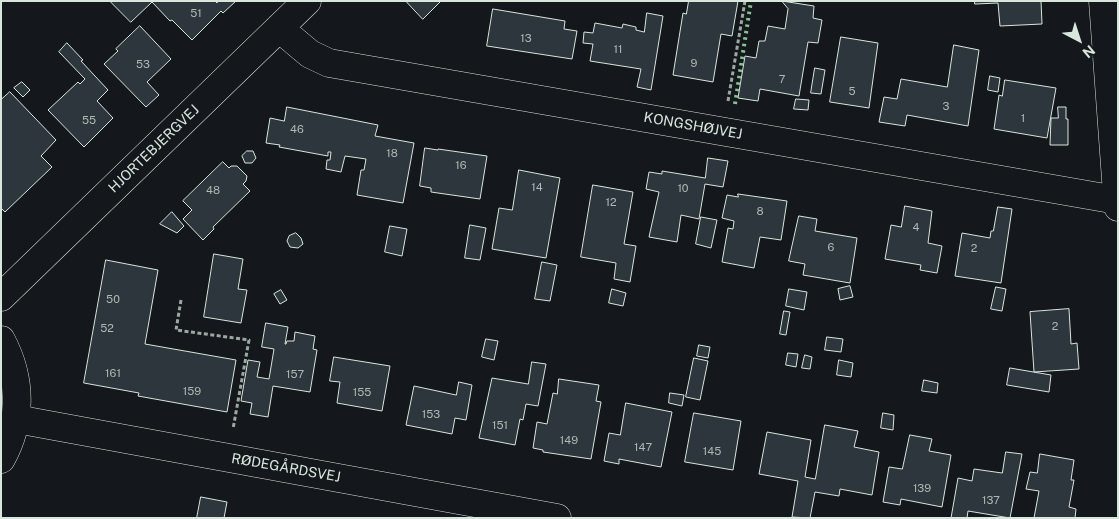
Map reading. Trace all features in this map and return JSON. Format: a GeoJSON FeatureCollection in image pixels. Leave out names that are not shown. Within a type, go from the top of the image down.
{"type":"FeatureCollection","features":[{"type":"Feature","properties":{"kind":"street","name":"HJORTEBJERGVEJ"},"geometry":{"type":"LineString","coordinates":[[1,297],[307,1]]}},
{"type":"Feature","properties":{"kind":"street"},"geometry":{"type":"LineString","coordinates":[[1103,1],[1118,207]]}},
{"type":"Feature","properties":{"kind":"street","name":"KONGSHØJVEJ"},"geometry":{"type":"LineString","coordinates":[[279,28],[301,47],[329,63],[1117,200]]}},
{"type":"Feature","properties":{"kind":"street"},"geometry":{"type":"LineString","coordinates":[[1,340],[16,376],[18,404],[8,447],[1,459]]}},
{"type":"Feature","properties":{"kind":"street","name":"RØDEGÅRDSVEJ"},"geometry":{"type":"LineString","coordinates":[[16,419],[557,518]]}},
{"type":"Feature","properties":{"kind":"path"},"geometry":{"type":"LineString","coordinates":[[723,131],[745,1]]}},
{"type":"Feature","properties":{"kind":"path"},"geometry":{"type":"LineString","coordinates":[[181,300],[176,330],[249,340],[227,457]]}},
{"type":"Feature","properties":{"kind":"building"},"geometry":{"type":"Polygon","coordinates":[[[110,1],[215,1],[217,3],[218,1],[236,1],[223,13],[221,11],[192,40],[152,2],[131,22],[110,1]]]}},
{"type":"Feature","properties":{"kind":"building"},"geometry":{"type":"Polygon","coordinates":[[[406,1],[441,1],[423,19],[406,1]]]}},
{"type":"Feature","properties":{"kind":"building"},"geometry":{"type":"Polygon","coordinates":[[[689,1],[738,1],[732,36],[721,34],[713,82],[673,75],[683,13],[686,14],[689,1]]]}},
{"type":"Feature","properties":{"kind":"building"},"geometry":{"type":"Polygon","coordinates":[[[782,1],[814,6],[813,18],[822,20],[818,43],[808,42],[799,96],[760,89],[758,101],[738,98],[745,56],[756,58],[759,41],[765,41],[768,26],[785,29],[788,9],[782,1]]]}},
{"type":"Feature","properties":{"kind":"building"},"geometry":{"type":"Polygon","coordinates":[[[975,1],[1041,1],[1042,24],[1000,26],[998,3],[975,4],[975,1]]]}},
{"type":"Feature","properties":{"kind":"building"},"geometry":{"type":"Polygon","coordinates":[[[493,9],[565,21],[564,29],[577,31],[572,59],[487,46],[493,9]]]}},
{"type":"Feature","properties":{"kind":"building"},"geometry":{"type":"Polygon","coordinates":[[[647,13],[663,16],[651,90],[637,87],[641,69],[590,61],[593,44],[583,43],[584,32],[593,33],[595,23],[622,28],[623,24],[636,27],[636,30],[644,32],[647,13]]]}},
{"type":"Feature","properties":{"kind":"building"},"geometry":{"type":"Polygon","coordinates":[[[140,26],[171,59],[147,82],[159,95],[146,107],[104,64],[118,51],[116,49],[140,26]]]}},
{"type":"Feature","properties":{"kind":"building"},"geometry":{"type":"Polygon","coordinates":[[[841,37],[878,43],[869,108],[830,102],[841,37]]]}},
{"type":"Feature","properties":{"kind":"building"},"geometry":{"type":"Polygon","coordinates":[[[67,43],[108,90],[97,101],[113,118],[84,147],[48,110],[78,82],[80,84],[85,79],[59,52],[67,43]]]}},
{"type":"Feature","properties":{"kind":"building"},"geometry":{"type":"Polygon","coordinates":[[[954,45],[979,50],[968,126],[907,115],[905,126],[879,122],[884,97],[897,99],[901,79],[947,87],[954,45]]]}},
{"type":"Feature","properties":{"kind":"building"},"geometry":{"type":"Polygon","coordinates":[[[815,68],[825,70],[821,94],[811,93],[815,68]]]}},
{"type":"Feature","properties":{"kind":"building"},"geometry":{"type":"Polygon","coordinates":[[[990,76],[1000,78],[998,92],[988,90],[990,76]]]}},
{"type":"Feature","properties":{"kind":"building"},"geometry":{"type":"Polygon","coordinates":[[[1005,80],[1056,88],[1047,138],[994,129],[999,95],[1002,96],[1005,80]]]}},
{"type":"Feature","properties":{"kind":"building"},"geometry":{"type":"Polygon","coordinates":[[[22,82],[30,90],[23,97],[14,88],[22,82]]]}},
{"type":"Feature","properties":{"kind":"building"},"geometry":{"type":"Polygon","coordinates":[[[10,92],[56,140],[41,156],[52,167],[5,212],[1,208],[1,100],[10,92]]]}},
{"type":"Feature","properties":{"kind":"building"},"geometry":{"type":"Polygon","coordinates":[[[796,99],[809,100],[808,110],[794,109],[796,99]]]}},
{"type":"Feature","properties":{"kind":"building"},"geometry":{"type":"Polygon","coordinates":[[[287,107],[378,125],[375,136],[414,143],[403,203],[357,195],[361,170],[364,170],[366,159],[345,156],[341,172],[326,169],[327,160],[330,160],[331,152],[328,152],[328,156],[266,143],[270,118],[284,121],[287,107]]]}},
{"type":"Feature","properties":{"kind":"building"},"geometry":{"type":"Polygon","coordinates":[[[1058,107],[1066,107],[1068,145],[1050,145],[1051,118],[1058,118],[1058,107]]]}},
{"type":"Feature","properties":{"kind":"building"},"geometry":{"type":"Polygon","coordinates":[[[425,148],[487,156],[480,199],[431,192],[431,188],[420,186],[425,148]]]}},
{"type":"Feature","properties":{"kind":"building"},"geometry":{"type":"Polygon","coordinates":[[[247,151],[253,151],[256,158],[252,163],[245,163],[242,156],[247,151]]]}},
{"type":"Feature","properties":{"kind":"building"},"geometry":{"type":"Polygon","coordinates":[[[708,158],[728,161],[723,187],[705,184],[699,219],[681,215],[677,242],[649,237],[659,192],[646,189],[649,172],[662,174],[662,171],[705,178],[708,158]]]}},
{"type":"Feature","properties":{"kind":"building"},"geometry":{"type":"Polygon","coordinates":[[[223,162],[229,168],[237,166],[247,176],[243,184],[250,191],[213,227],[214,229],[203,240],[183,219],[192,210],[183,201],[223,162]]]}},
{"type":"Feature","properties":{"kind":"building"},"geometry":{"type":"Polygon","coordinates":[[[519,170],[560,178],[546,258],[492,249],[499,208],[512,210],[519,170]]]}},
{"type":"Feature","properties":{"kind":"building"},"geometry":{"type":"Polygon","coordinates":[[[593,185],[633,192],[624,244],[636,246],[630,282],[614,279],[616,263],[581,257],[593,185]]]}},
{"type":"Feature","properties":{"kind":"building"},"geometry":{"type":"Polygon","coordinates":[[[738,194],[787,201],[781,240],[760,237],[754,268],[722,262],[728,228],[733,229],[734,221],[722,218],[727,195],[738,197],[738,194]]]}},
{"type":"Feature","properties":{"kind":"building"},"geometry":{"type":"Polygon","coordinates":[[[905,206],[932,211],[928,243],[942,246],[937,273],[920,270],[921,265],[885,259],[891,225],[901,227],[905,206]]]}},
{"type":"Feature","properties":{"kind":"building"},"geometry":{"type":"Polygon","coordinates":[[[998,207],[1012,209],[1001,283],[955,276],[962,233],[990,238],[998,207]]]}},
{"type":"Feature","properties":{"kind":"building"},"geometry":{"type":"Polygon","coordinates":[[[172,212],[184,226],[177,233],[160,224],[172,212]]]}},
{"type":"Feature","properties":{"kind":"building"},"geometry":{"type":"Polygon","coordinates":[[[799,216],[817,219],[815,231],[857,238],[850,283],[803,275],[805,264],[789,261],[799,216]]]}},
{"type":"Feature","properties":{"kind":"building"},"geometry":{"type":"Polygon","coordinates":[[[701,217],[717,220],[711,248],[696,244],[701,217]]]}},
{"type":"Feature","properties":{"kind":"building"},"geometry":{"type":"Polygon","coordinates":[[[470,225],[486,228],[480,260],[465,258],[470,225]]]}},
{"type":"Feature","properties":{"kind":"building"},"geometry":{"type":"Polygon","coordinates":[[[390,226],[407,229],[402,256],[385,252],[390,226]]]}},
{"type":"Feature","properties":{"kind":"building"},"geometry":{"type":"Polygon","coordinates":[[[296,233],[301,238],[303,244],[298,248],[290,247],[287,241],[289,236],[296,233]]]}},
{"type":"Feature","properties":{"kind":"building"},"geometry":{"type":"Polygon","coordinates":[[[214,254],[243,259],[238,289],[247,290],[241,323],[204,317],[214,254]]]}},
{"type":"Feature","properties":{"kind":"building"},"geometry":{"type":"Polygon","coordinates":[[[106,260],[158,270],[145,344],[236,360],[227,412],[138,396],[139,393],[84,383],[106,260]]]}},
{"type":"Feature","properties":{"kind":"building"},"geometry":{"type":"Polygon","coordinates":[[[542,262],[557,265],[550,301],[535,299],[542,262]]]}},
{"type":"Feature","properties":{"kind":"building"},"geometry":{"type":"Polygon","coordinates":[[[850,286],[853,297],[840,300],[838,289],[850,286]]]}},
{"type":"Feature","properties":{"kind":"building"},"geometry":{"type":"Polygon","coordinates":[[[996,287],[1006,289],[1002,311],[991,309],[996,287]]]}},
{"type":"Feature","properties":{"kind":"building"},"geometry":{"type":"Polygon","coordinates":[[[612,289],[626,293],[623,306],[609,303],[612,289]]]}},
{"type":"Feature","properties":{"kind":"building"},"geometry":{"type":"Polygon","coordinates":[[[789,289],[807,292],[804,310],[786,306],[789,289]]]}},
{"type":"Feature","properties":{"kind":"building"},"geometry":{"type":"Polygon","coordinates":[[[281,290],[287,300],[280,304],[274,294],[281,290]]]}},
{"type":"Feature","properties":{"kind":"building"},"geometry":{"type":"Polygon","coordinates":[[[1069,309],[1071,344],[1077,343],[1079,369],[1034,372],[1030,312],[1069,309]]]}},
{"type":"Feature","properties":{"kind":"building"},"geometry":{"type":"Polygon","coordinates":[[[784,311],[790,312],[786,335],[780,334],[784,311]]]}},
{"type":"Feature","properties":{"kind":"building"},"geometry":{"type":"Polygon","coordinates":[[[266,323],[288,327],[285,344],[287,341],[294,341],[295,332],[315,336],[313,349],[317,350],[310,392],[273,386],[268,417],[250,414],[252,403],[241,401],[248,360],[260,362],[257,377],[269,379],[274,349],[262,347],[266,323]]]}},
{"type":"Feature","properties":{"kind":"building"},"geometry":{"type":"Polygon","coordinates":[[[827,337],[843,339],[841,352],[825,350],[827,337]]]}},
{"type":"Feature","properties":{"kind":"building"},"geometry":{"type":"Polygon","coordinates":[[[486,339],[498,341],[494,360],[482,357],[486,339]]]}},
{"type":"Feature","properties":{"kind":"building"},"geometry":{"type":"Polygon","coordinates":[[[699,345],[710,347],[708,358],[697,356],[699,345]]]}},
{"type":"Feature","properties":{"kind":"building"},"geometry":{"type":"Polygon","coordinates":[[[788,353],[798,354],[796,367],[786,365],[788,353]]]}},
{"type":"Feature","properties":{"kind":"building"},"geometry":{"type":"Polygon","coordinates":[[[805,355],[812,357],[810,369],[802,368],[805,355]]]}},
{"type":"Feature","properties":{"kind":"building"},"geometry":{"type":"Polygon","coordinates":[[[334,357],[390,366],[382,411],[337,403],[340,382],[330,381],[334,357]]]}},
{"type":"Feature","properties":{"kind":"building"},"geometry":{"type":"Polygon","coordinates":[[[694,358],[708,361],[700,400],[686,397],[694,358]]]}},
{"type":"Feature","properties":{"kind":"building"},"geometry":{"type":"Polygon","coordinates":[[[839,360],[853,363],[851,377],[837,375],[839,360]]]}},
{"type":"Feature","properties":{"kind":"building"},"geometry":{"type":"Polygon","coordinates":[[[532,362],[546,364],[538,406],[526,404],[523,420],[520,419],[515,445],[479,438],[492,378],[528,384],[532,362]]]}},
{"type":"Feature","properties":{"kind":"building"},"geometry":{"type":"Polygon","coordinates":[[[1010,368],[1051,375],[1049,392],[1007,385],[1010,368]]]}},
{"type":"Feature","properties":{"kind":"building"},"geometry":{"type":"Polygon","coordinates":[[[559,379],[599,385],[596,401],[601,402],[591,459],[543,452],[543,450],[533,448],[537,422],[547,424],[553,393],[557,394],[559,379]]]}},
{"type":"Feature","properties":{"kind":"building"},"geometry":{"type":"Polygon","coordinates":[[[924,380],[938,383],[937,393],[922,391],[924,380]]]}},
{"type":"Feature","properties":{"kind":"building"},"geometry":{"type":"Polygon","coordinates":[[[459,382],[472,385],[466,420],[455,418],[452,434],[406,425],[414,386],[456,395],[459,382]]]}},
{"type":"Feature","properties":{"kind":"building"},"geometry":{"type":"Polygon","coordinates":[[[670,393],[684,395],[682,406],[669,403],[670,393]]]}},
{"type":"Feature","properties":{"kind":"building"},"geometry":{"type":"Polygon","coordinates":[[[626,403],[672,412],[661,467],[619,459],[619,464],[604,461],[609,433],[620,435],[626,403]]]}},
{"type":"Feature","properties":{"kind":"building"},"geometry":{"type":"Polygon","coordinates":[[[694,413],[741,421],[733,470],[685,462],[694,413]]]}},
{"type":"Feature","properties":{"kind":"building"},"geometry":{"type":"Polygon","coordinates":[[[883,413],[894,415],[893,430],[881,428],[883,413]]]}},
{"type":"Feature","properties":{"kind":"building"},"geometry":{"type":"Polygon","coordinates":[[[825,425],[858,431],[854,447],[879,452],[872,495],[840,489],[839,496],[815,492],[810,518],[792,517],[798,481],[759,474],[767,432],[811,440],[805,477],[815,479],[825,425]]]}},
{"type":"Feature","properties":{"kind":"building"},"geometry":{"type":"Polygon","coordinates":[[[910,435],[932,439],[929,451],[951,455],[942,507],[901,499],[900,505],[883,502],[889,467],[902,469],[910,435]]]}},
{"type":"Feature","properties":{"kind":"building"},"geometry":{"type":"Polygon","coordinates":[[[1006,452],[1022,454],[1010,518],[968,511],[967,518],[951,518],[958,478],[972,481],[974,469],[1002,473],[1006,452]]]}},
{"type":"Feature","properties":{"kind":"building"},"geometry":{"type":"Polygon","coordinates":[[[1040,454],[1074,460],[1071,480],[1074,480],[1069,507],[1076,509],[1075,518],[1034,518],[1039,491],[1026,489],[1030,472],[1037,473],[1040,454]]]}},
{"type":"Feature","properties":{"kind":"building"},"geometry":{"type":"Polygon","coordinates":[[[201,497],[227,502],[224,518],[197,518],[201,497]]]}},
{"type":"Feature","properties":{"kind":"hedge"},"geometry":{"type":"LineString","coordinates":[[735,104],[751,1]]}}]}
